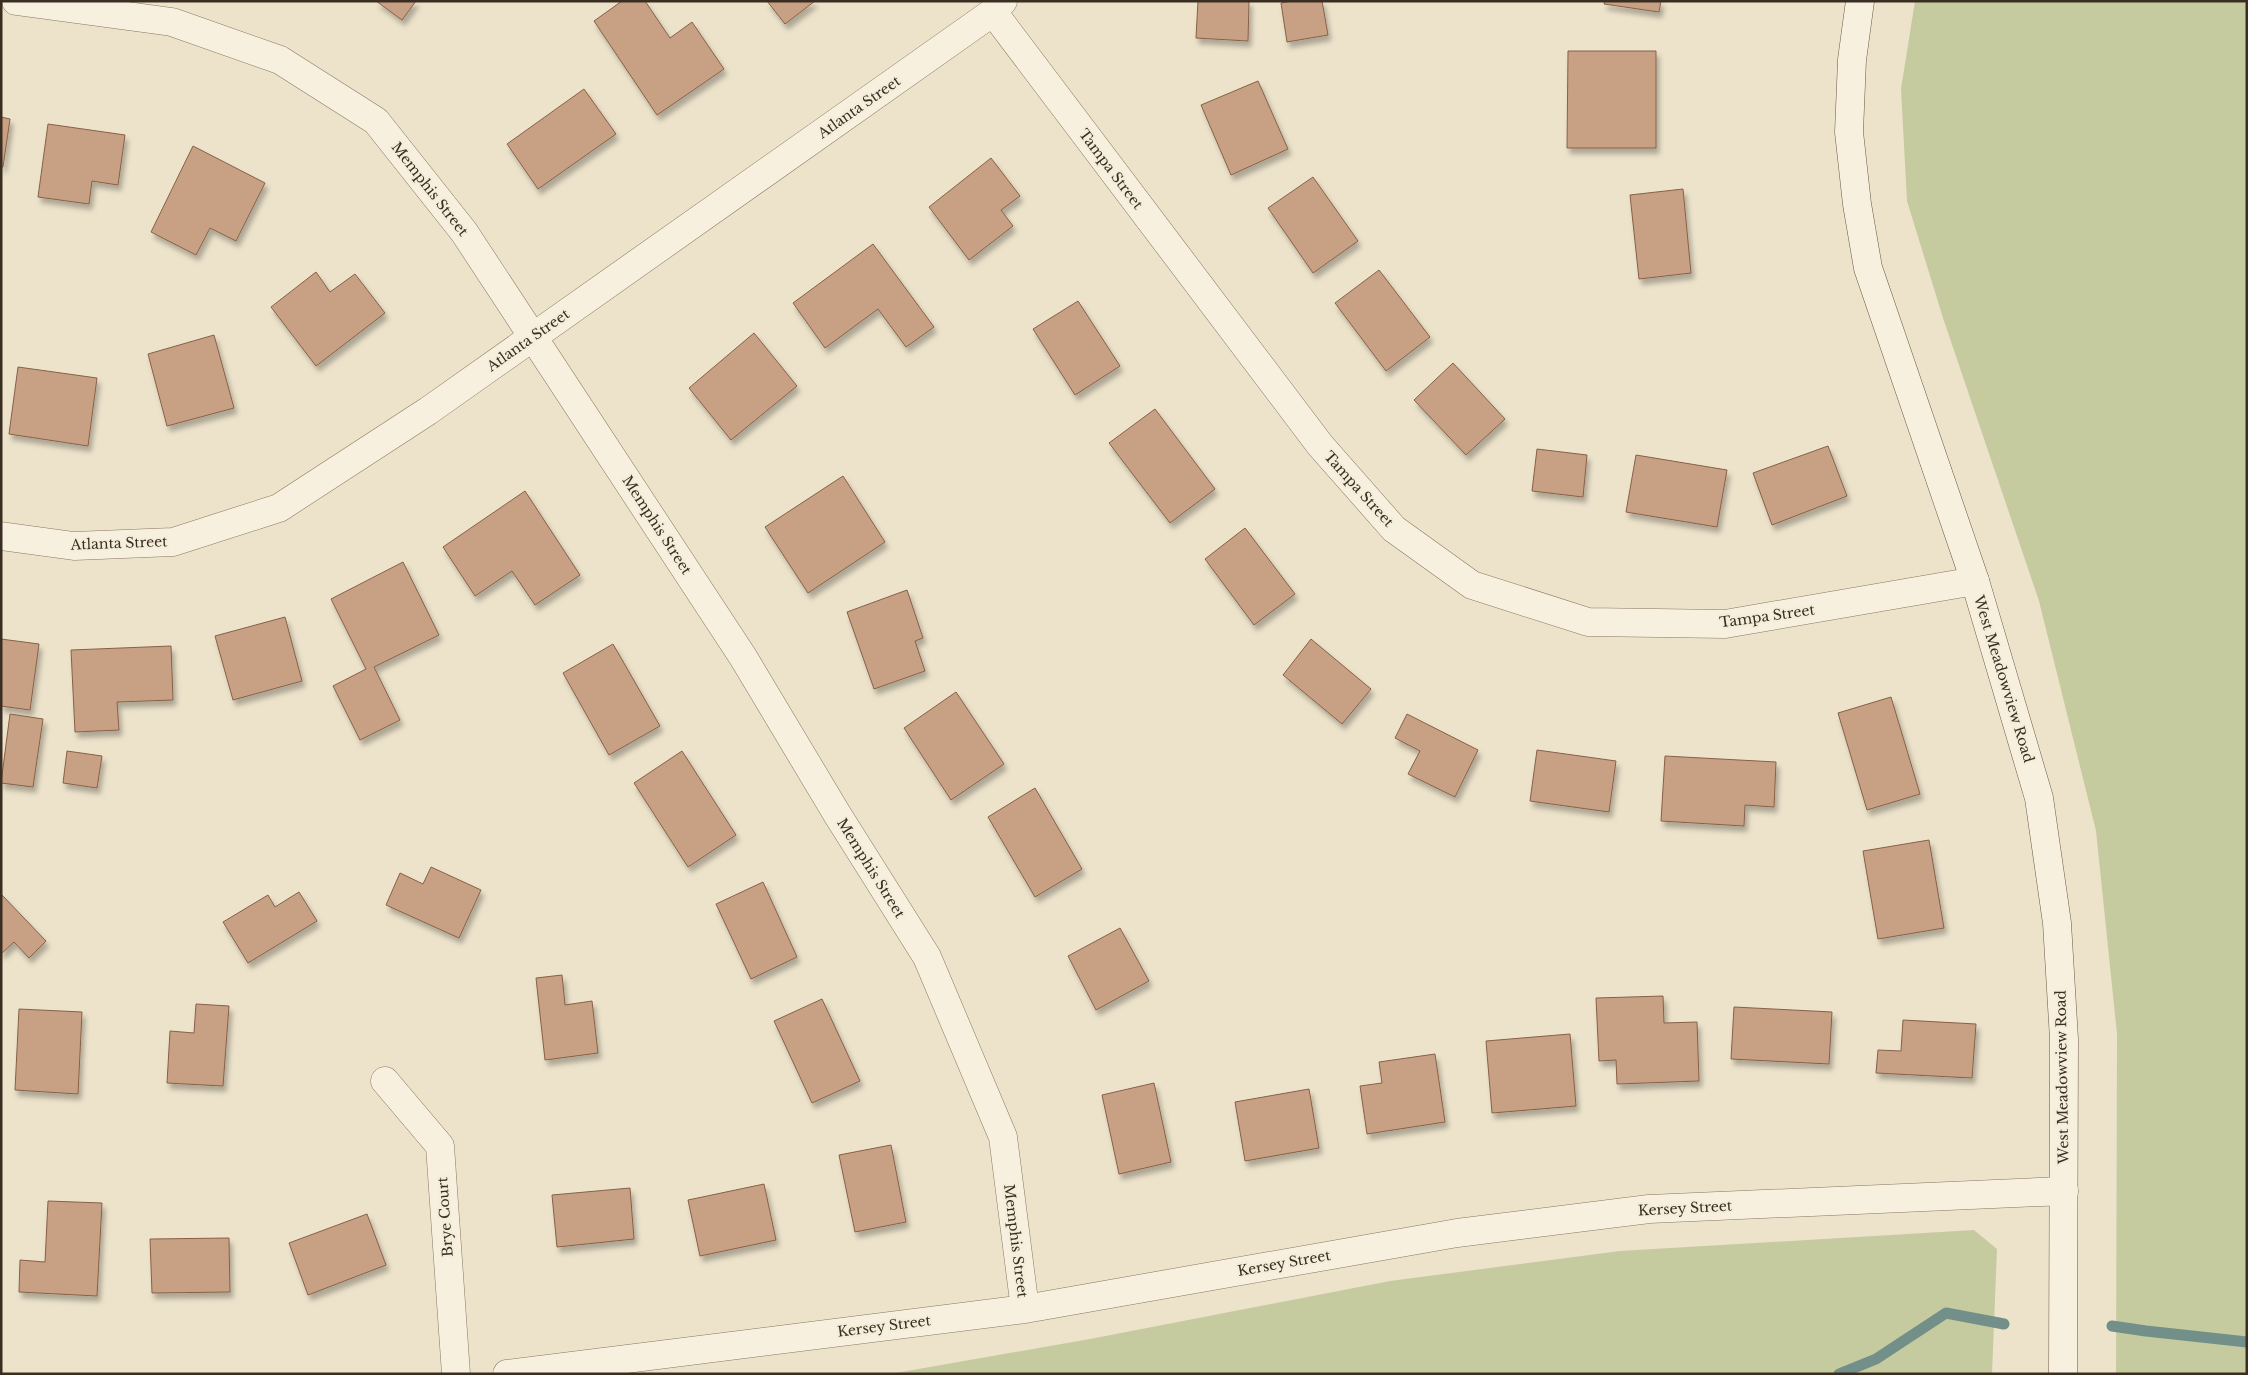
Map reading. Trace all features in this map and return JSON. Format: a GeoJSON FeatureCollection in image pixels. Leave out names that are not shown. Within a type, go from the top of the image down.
{"type":"FeatureCollection","features":[{"type":"Feature","properties":{"kind":"street","name":"Memphis Street"},"geometry":{"type":"LineString","coordinates":[[16,1],[172,22],[280,60],[376,120],[464,232],[743,657],[837,814],[927,957],[1003,1138],[1025,1309]]}},
{"type":"Feature","properties":{"kind":"street","name":"West Meadowview Road"},"geometry":{"type":"LineString","coordinates":[[1860,1],[1852,60],[1849,132],[1857,204],[1868,268],[1975,581],[2039,798],[2057,923],[2064,1039],[2063,1374]]}},
{"type":"Feature","properties":{"kind":"street","name":"Atlanta Street"},"geometry":{"type":"LineString","coordinates":[[1,536],[74,546],[173,542],[279,508],[428,411],[998,7]]}},
{"type":"Feature","properties":{"kind":"street","name":"Tampa Street"},"geometry":{"type":"LineString","coordinates":[[998,7],[1320,445],[1394,529],[1472,585],[1588,622],[1725,624],[1975,581]]}},
{"type":"Feature","properties":{"kind":"street","name":"Brye Court"},"geometry":{"type":"LineString","coordinates":[[385,1081],[440,1146],[456,1374]]}},
{"type":"Feature","properties":{"kind":"street","name":"Kersey Street"},"geometry":{"type":"LineString","coordinates":[[508,1374],[1025,1309],[1457,1233],[1649,1209],[2064,1192]]}},
{"type":"Feature","properties":{"kind":"green space"},"geometry":{"type":"Polygon","coordinates":[[[1915,1],[2247,1],[2247,1374],[2116,1374],[2117,1034],[2096,831],[2039,601],[1943,318],[1907,201],[1901,89],[1915,1]]]}},
{"type":"Feature","properties":{"kind":"green space"},"geometry":{"type":"Polygon","coordinates":[[[1974,1230],[1997,1249],[1992,1374],[890,1374],[1090,1339],[1390,1281],[1620,1251],[1974,1230]]]}},
{"type":"Feature","properties":{"kind":"building"},"geometry":{"type":"Polygon","coordinates":[[[376,1],[416,1],[402,20],[376,1]]]}},
{"type":"Feature","properties":{"kind":"building"},"geometry":{"type":"Polygon","coordinates":[[[622,1],[645,1],[670,38],[692,22],[724,69],[657,115],[594,21],[622,1]]]}},
{"type":"Feature","properties":{"kind":"building"},"geometry":{"type":"Polygon","coordinates":[[[767,1],[815,1],[785,24],[767,1]]]}},
{"type":"Feature","properties":{"kind":"building"},"geometry":{"type":"Polygon","coordinates":[[[1198,1],[1249,1],[1248,41],[1196,38],[1198,1]]]}},
{"type":"Feature","properties":{"kind":"building"},"geometry":{"type":"Polygon","coordinates":[[[1322,1],[1328,35],[1287,42],[1281,3],[1322,1]]]}},
{"type":"Feature","properties":{"kind":"building"},"geometry":{"type":"Polygon","coordinates":[[[1605,1],[1661,1],[1659,12],[1604,4],[1605,1]]]}},
{"type":"Feature","properties":{"kind":"building"},"geometry":{"type":"Polygon","coordinates":[[[1568,51],[1656,51],[1656,148],[1567,148],[1568,51]]]}},
{"type":"Feature","properties":{"kind":"building"},"geometry":{"type":"Polygon","coordinates":[[[1258,81],[1288,149],[1231,175],[1201,105],[1258,81]]]}},
{"type":"Feature","properties":{"kind":"building"},"geometry":{"type":"Polygon","coordinates":[[[584,89],[616,134],[538,189],[507,144],[584,89]]]}},
{"type":"Feature","properties":{"kind":"building"},"geometry":{"type":"Polygon","coordinates":[[[1,117],[10,119],[3,167],[1,167],[1,117]]]}},
{"type":"Feature","properties":{"kind":"building"},"geometry":{"type":"Polygon","coordinates":[[[48,124],[125,135],[118,185],[92,181],[89,204],[38,197],[48,124]]]}},
{"type":"Feature","properties":{"kind":"building"},"geometry":{"type":"Polygon","coordinates":[[[193,146],[265,183],[236,241],[210,228],[196,255],[151,232],[193,146]]]}},
{"type":"Feature","properties":{"kind":"building"},"geometry":{"type":"Polygon","coordinates":[[[991,158],[1020,196],[1001,210],[1013,226],[969,260],[929,207],[991,158]]]}},
{"type":"Feature","properties":{"kind":"building"},"geometry":{"type":"Polygon","coordinates":[[[1313,177],[1358,241],[1313,273],[1268,208],[1313,177]]]}},
{"type":"Feature","properties":{"kind":"building"},"geometry":{"type":"Polygon","coordinates":[[[1683,189],[1691,273],[1639,279],[1630,195],[1683,189]]]}},
{"type":"Feature","properties":{"kind":"building"},"geometry":{"type":"Polygon","coordinates":[[[873,244],[934,327],[906,347],[878,309],[825,348],[793,303],[873,244]]]}},
{"type":"Feature","properties":{"kind":"building"},"geometry":{"type":"Polygon","coordinates":[[[1379,270],[1430,337],[1386,371],[1335,303],[1379,270]]]}},
{"type":"Feature","properties":{"kind":"building"},"geometry":{"type":"Polygon","coordinates":[[[316,272],[330,292],[355,274],[385,313],[316,366],[271,307],[316,272]]]}},
{"type":"Feature","properties":{"kind":"building"},"geometry":{"type":"Polygon","coordinates":[[[1078,301],[1120,366],[1075,395],[1033,329],[1078,301]]]}},
{"type":"Feature","properties":{"kind":"building"},"geometry":{"type":"Polygon","coordinates":[[[754,333],[797,386],[731,440],[689,388],[754,333]]]}},
{"type":"Feature","properties":{"kind":"building"},"geometry":{"type":"Polygon","coordinates":[[[214,335],[234,408],[167,426],[148,354],[214,335]]]}},
{"type":"Feature","properties":{"kind":"building"},"geometry":{"type":"Polygon","coordinates":[[[1453,363],[1505,419],[1466,455],[1414,400],[1453,363]]]}},
{"type":"Feature","properties":{"kind":"building"},"geometry":{"type":"Polygon","coordinates":[[[18,367],[97,378],[88,446],[9,434],[18,367]]]}},
{"type":"Feature","properties":{"kind":"building"},"geometry":{"type":"Polygon","coordinates":[[[1155,409],[1215,489],[1170,523],[1109,443],[1155,409]]]}},
{"type":"Feature","properties":{"kind":"building"},"geometry":{"type":"Polygon","coordinates":[[[1828,446],[1847,496],[1772,525],[1753,473],[1828,446]]]}},
{"type":"Feature","properties":{"kind":"building"},"geometry":{"type":"Polygon","coordinates":[[[1537,449],[1587,455],[1583,497],[1532,491],[1537,449]]]}},
{"type":"Feature","properties":{"kind":"building"},"geometry":{"type":"Polygon","coordinates":[[[1636,455],[1727,470],[1717,527],[1626,512],[1636,455]]]}},
{"type":"Feature","properties":{"kind":"building"},"geometry":{"type":"Polygon","coordinates":[[[843,476],[885,542],[808,593],[765,527],[843,476]]]}},
{"type":"Feature","properties":{"kind":"building"},"geometry":{"type":"Polygon","coordinates":[[[525,491],[580,575],[535,605],[512,571],[475,596],[443,547],[525,491]]]}},
{"type":"Feature","properties":{"kind":"building"},"geometry":{"type":"Polygon","coordinates":[[[1245,528],[1295,594],[1254,625],[1205,559],[1245,528]]]}},
{"type":"Feature","properties":{"kind":"building"},"geometry":{"type":"Polygon","coordinates":[[[403,562],[439,635],[374,667],[400,720],[360,740],[333,686],[366,669],[331,599],[403,562]]]}},
{"type":"Feature","properties":{"kind":"building"},"geometry":{"type":"Polygon","coordinates":[[[907,590],[923,638],[915,641],[925,671],[874,689],[847,612],[907,590]]]}},
{"type":"Feature","properties":{"kind":"building"},"geometry":{"type":"Polygon","coordinates":[[[285,617],[302,681],[233,700],[215,636],[285,617]]]}},
{"type":"Feature","properties":{"kind":"building"},"geometry":{"type":"Polygon","coordinates":[[[1,639],[39,644],[30,710],[1,706],[1,639]]]}},
{"type":"Feature","properties":{"kind":"building"},"geometry":{"type":"Polygon","coordinates":[[[1311,639],[1371,689],[1342,724],[1283,675],[1311,639]]]}},
{"type":"Feature","properties":{"kind":"building"},"geometry":{"type":"Polygon","coordinates":[[[613,644],[660,726],[609,755],[563,673],[613,644]]]}},
{"type":"Feature","properties":{"kind":"building"},"geometry":{"type":"Polygon","coordinates":[[[171,646],[173,700],[117,702],[119,730],[75,732],[71,650],[171,646]]]}},
{"type":"Feature","properties":{"kind":"building"},"geometry":{"type":"Polygon","coordinates":[[[956,692],[1004,764],[951,800],[904,728],[956,692]]]}},
{"type":"Feature","properties":{"kind":"building"},"geometry":{"type":"Polygon","coordinates":[[[1891,697],[1920,794],[1867,810],[1838,713],[1891,697]]]}},
{"type":"Feature","properties":{"kind":"building"},"geometry":{"type":"Polygon","coordinates":[[[10,714],[43,719],[33,787],[1,783],[10,714]]]}},
{"type":"Feature","properties":{"kind":"building"},"geometry":{"type":"Polygon","coordinates":[[[1407,714],[1478,750],[1455,797],[1408,774],[1420,751],[1395,738],[1407,714]]]}},
{"type":"Feature","properties":{"kind":"building"},"geometry":{"type":"Polygon","coordinates":[[[1537,750],[1616,761],[1609,812],[1530,801],[1537,750]]]}},
{"type":"Feature","properties":{"kind":"building"},"geometry":{"type":"Polygon","coordinates":[[[67,751],[102,756],[97,788],[63,783],[67,751]]]}},
{"type":"Feature","properties":{"kind":"building"},"geometry":{"type":"Polygon","coordinates":[[[682,751],[736,835],[688,867],[634,783],[682,751]]]}},
{"type":"Feature","properties":{"kind":"building"},"geometry":{"type":"Polygon","coordinates":[[[1665,756],[1776,762],[1774,807],[1745,805],[1744,826],[1661,821],[1665,756]]]}},
{"type":"Feature","properties":{"kind":"building"},"geometry":{"type":"Polygon","coordinates":[[[1035,788],[1082,869],[1035,897],[988,817],[1035,788]]]}},
{"type":"Feature","properties":{"kind":"building"},"geometry":{"type":"Polygon","coordinates":[[[1929,840],[1944,928],[1878,939],[1863,851],[1929,840]]]}},
{"type":"Feature","properties":{"kind":"building"},"geometry":{"type":"Polygon","coordinates":[[[431,867],[481,890],[459,938],[386,905],[400,873],[423,884],[431,867]]]}},
{"type":"Feature","properties":{"kind":"building"},"geometry":{"type":"Polygon","coordinates":[[[763,882],[797,957],[751,979],[716,904],[763,882]]]}},
{"type":"Feature","properties":{"kind":"building"},"geometry":{"type":"Polygon","coordinates":[[[299,892],[317,921],[248,963],[223,922],[268,895],[275,907],[299,892]]]}},
{"type":"Feature","properties":{"kind":"building"},"geometry":{"type":"Polygon","coordinates":[[[1,894],[46,941],[29,958],[14,942],[1,954],[1,894]]]}},
{"type":"Feature","properties":{"kind":"building"},"geometry":{"type":"Polygon","coordinates":[[[1120,928],[1149,981],[1096,1010],[1068,956],[1120,928]]]}},
{"type":"Feature","properties":{"kind":"building"},"geometry":{"type":"Polygon","coordinates":[[[562,975],[565,1005],[592,1001],[598,1053],[545,1060],[536,978],[562,975]]]}},
{"type":"Feature","properties":{"kind":"building"},"geometry":{"type":"Polygon","coordinates":[[[1663,996],[1664,1023],[1697,1022],[1699,1081],[1617,1084],[1616,1060],[1599,1061],[1596,998],[1663,996]]]}},
{"type":"Feature","properties":{"kind":"building"},"geometry":{"type":"Polygon","coordinates":[[[822,999],[860,1081],[812,1103],[774,1021],[822,999]]]}},
{"type":"Feature","properties":{"kind":"building"},"geometry":{"type":"Polygon","coordinates":[[[196,1004],[229,1006],[223,1086],[167,1083],[170,1031],[194,1033],[196,1004]]]}},
{"type":"Feature","properties":{"kind":"building"},"geometry":{"type":"Polygon","coordinates":[[[1734,1007],[1832,1012],[1829,1064],[1731,1059],[1734,1007]]]}},
{"type":"Feature","properties":{"kind":"building"},"geometry":{"type":"Polygon","coordinates":[[[19,1009],[82,1012],[78,1094],[15,1090],[19,1009]]]}},
{"type":"Feature","properties":{"kind":"building"},"geometry":{"type":"Polygon","coordinates":[[[1903,1020],[1976,1024],[1972,1078],[1876,1073],[1878,1050],[1901,1051],[1903,1020]]]}},
{"type":"Feature","properties":{"kind":"building"},"geometry":{"type":"Polygon","coordinates":[[[1570,1034],[1576,1106],[1492,1113],[1486,1041],[1570,1034]]]}},
{"type":"Feature","properties":{"kind":"building"},"geometry":{"type":"Polygon","coordinates":[[[1435,1054],[1445,1122],[1367,1134],[1360,1086],[1382,1083],[1379,1062],[1435,1054]]]}},
{"type":"Feature","properties":{"kind":"building"},"geometry":{"type":"Polygon","coordinates":[[[1154,1083],[1171,1162],[1119,1174],[1102,1095],[1154,1083]]]}},
{"type":"Feature","properties":{"kind":"building"},"geometry":{"type":"Polygon","coordinates":[[[1309,1089],[1319,1148],[1245,1161],[1235,1102],[1309,1089]]]}},
{"type":"Feature","properties":{"kind":"building"},"geometry":{"type":"Polygon","coordinates":[[[891,1145],[906,1222],[855,1232],[839,1155],[891,1145]]]}},
{"type":"Feature","properties":{"kind":"building"},"geometry":{"type":"Polygon","coordinates":[[[764,1184],[776,1240],[700,1256],[688,1200],[764,1184]]]}},
{"type":"Feature","properties":{"kind":"building"},"geometry":{"type":"Polygon","coordinates":[[[630,1188],[634,1239],[557,1247],[552,1195],[630,1188]]]}},
{"type":"Feature","properties":{"kind":"building"},"geometry":{"type":"Polygon","coordinates":[[[48,1201],[102,1203],[97,1296],[19,1292],[20,1260],[45,1262],[48,1201]]]}},
{"type":"Feature","properties":{"kind":"building"},"geometry":{"type":"Polygon","coordinates":[[[367,1214],[386,1265],[308,1295],[289,1243],[367,1214]]]}},
{"type":"Feature","properties":{"kind":"building"},"geometry":{"type":"Polygon","coordinates":[[[229,1238],[230,1292],[152,1293],[150,1239],[229,1238]]]}},
{"type":"Feature","properties":{"kind":"waterway"},"geometry":{"type":"LineString","coordinates":[[1839,1374],[1876,1359],[1946,1313],[2004,1324]]}},
{"type":"Feature","properties":{"kind":"waterway"},"geometry":{"type":"LineString","coordinates":[[2112,1326],[2247,1342]]}}]}
